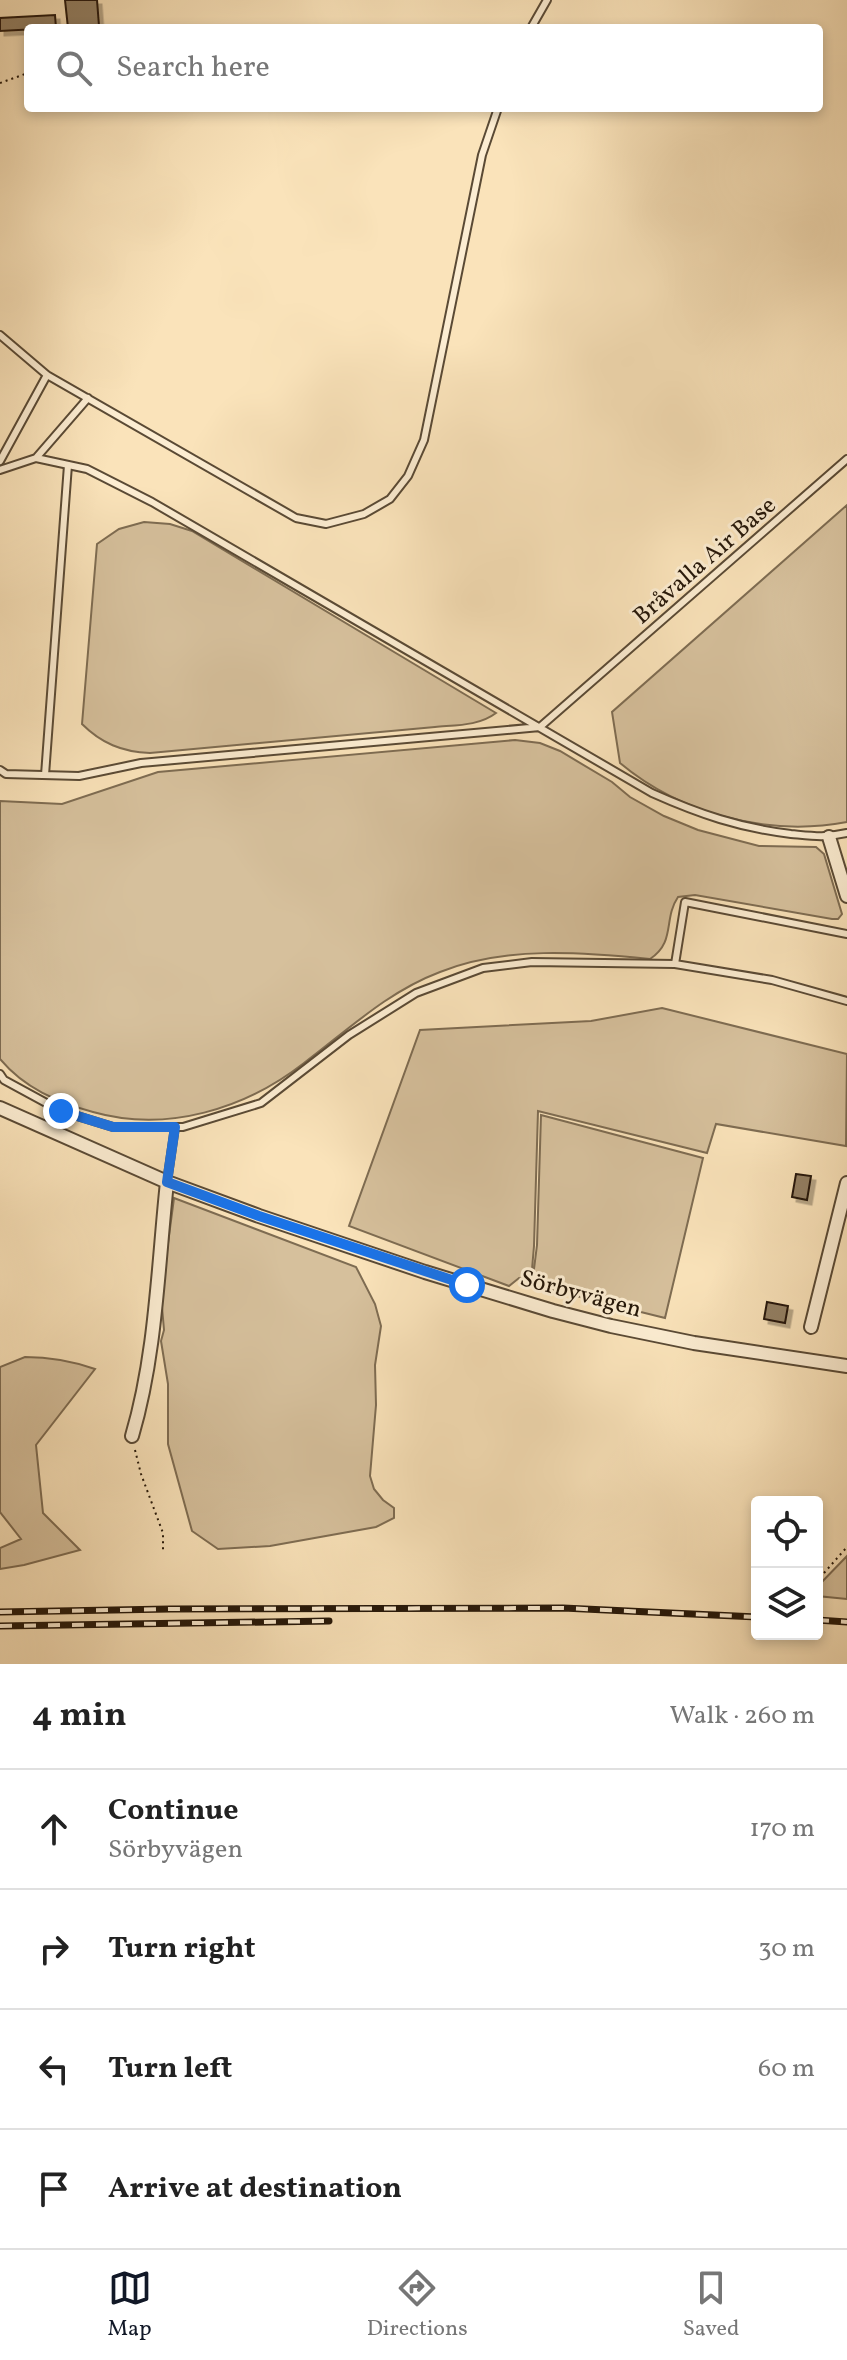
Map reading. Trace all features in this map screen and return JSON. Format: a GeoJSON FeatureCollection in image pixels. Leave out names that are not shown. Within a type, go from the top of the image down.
{"type":"FeatureCollection","features":[{"type":"Feature","properties":{"kind":"street"},"geometry":{"type":"LineString","coordinates":[[829,837],[847,896]]}},
{"type":"Feature","properties":{"kind":"street","name":"Sörbyvägen"},"geometry":{"type":"LineString","coordinates":[[0,1108],[167,1182],[348,1246],[553,1311],[694,1343],[847,1366]]}},
{"type":"Feature","properties":{"kind":"street"},"geometry":{"type":"LineString","coordinates":[[132,1436],[152,1339],[167,1182]]}},
{"type":"Feature","properties":{"kind":"street"},"geometry":{"type":"LineString","coordinates":[[811,1327],[847,1183]]}},
{"type":"Feature","properties":{"kind":"lane"},"geometry":{"type":"LineString","coordinates":[[533,24],[547,0]]}},
{"type":"Feature","properties":{"kind":"lane"},"geometry":{"type":"LineString","coordinates":[[0,335],[47,375],[296,518],[326,524],[364,514],[390,499],[408,476],[424,440],[482,155],[497,112]]}},
{"type":"Feature","properties":{"kind":"lane"},"geometry":{"type":"LineString","coordinates":[[0,461],[47,375]]}},
{"type":"Feature","properties":{"kind":"lane"},"geometry":{"type":"LineString","coordinates":[[0,470],[36,458],[88,398]]}},
{"type":"Feature","properties":{"kind":"lane"},"geometry":{"type":"LineString","coordinates":[[36,458],[87,469],[152,502],[652,793],[696,813],[755,830],[829,837],[847,833]]}},
{"type":"Feature","properties":{"kind":"lane","name":"Bråvalla Air Base"},"geometry":{"type":"LineString","coordinates":[[540,727],[847,459]]}},
{"type":"Feature","properties":{"kind":"lane"},"geometry":{"type":"LineString","coordinates":[[45,775],[68,465]]}},
{"type":"Feature","properties":{"kind":"lane"},"geometry":{"type":"LineString","coordinates":[[0,770],[6,774],[79,776],[141,763],[540,727]]}},
{"type":"Feature","properties":{"kind":"lane"},"geometry":{"type":"LineString","coordinates":[[675,964],[685,902],[847,934]]}},
{"type":"Feature","properties":{"kind":"lane"},"geometry":{"type":"LineString","coordinates":[[1,1078],[61,1111],[113,1127],[183,1127],[261,1103],[349,1035],[416,993],[483,968],[532,962],[675,964],[772,980],[847,1001]]}},
{"type":"Feature","properties":{"kind":"lane"},"geometry":{"type":"LineString","coordinates":[[167,1182],[175,1127]]}},
{"type":"Feature","properties":{"kind":"path"},"geometry":{"type":"LineString","coordinates":[[0,83],[24,74]]}},
{"type":"Feature","properties":{"kind":"path"},"geometry":{"type":"LineString","coordinates":[[132,1436],[141,1474],[163,1533],[163,1552]]}},
{"type":"Feature","properties":{"kind":"path"},"geometry":{"type":"LineString","coordinates":[[824,1573],[847,1547]]}},
{"type":"Feature","properties":{"kind":"shaded area"},"geometry":{"type":"Polygon","coordinates":[[[847,505],[847,822],[787,826],[727,817],[670,796],[620,763],[612,712],[847,505]]]}},
{"type":"Feature","properties":{"kind":"shaded area"},"geometry":{"type":"Polygon","coordinates":[[[144,522],[170,524],[192,531],[496,713],[475,723],[459,725],[150,753],[130,751],[104,741],[82,724],[97,544],[119,529],[144,522]]]}},
{"type":"Feature","properties":{"kind":"shaded area"},"geometry":{"type":"Polygon","coordinates":[[[515,740],[540,743],[560,751],[612,782],[630,797],[698,830],[759,846],[816,847],[824,854],[842,914],[838,919],[832,919],[695,895],[678,897],[663,945],[650,959],[544,953],[491,958],[440,972],[385,1001],[304,1063],[257,1093],[204,1113],[177,1118],[121,1118],[80,1108],[30,1086],[0,1059],[0,801],[62,804],[158,772],[515,740]]]}},
{"type":"Feature","properties":{"kind":"shaded area"},"geometry":{"type":"Polygon","coordinates":[[[662,1008],[847,1054],[846,1146],[716,1124],[707,1153],[538,1111],[531,1281],[519,1278],[509,1286],[349,1226],[420,1030],[591,1021],[662,1008]]]}},
{"type":"Feature","properties":{"kind":"shaded area"},"geometry":{"type":"Polygon","coordinates":[[[541,1115],[703,1158],[665,1318],[532,1285],[537,1245],[541,1115]]]}},
{"type":"Feature","properties":{"kind":"shaded area"},"geometry":{"type":"Polygon","coordinates":[[[174,1198],[356,1267],[375,1304],[381,1326],[375,1365],[376,1405],[370,1476],[374,1489],[394,1508],[394,1518],[376,1527],[270,1546],[218,1549],[192,1531],[168,1444],[168,1384],[161,1341],[164,1330],[161,1296],[174,1198]]]}},
{"type":"Feature","properties":{"kind":"shaded area"},"geometry":{"type":"Polygon","coordinates":[[[25,1357],[61,1360],[95,1369],[36,1445],[43,1513],[80,1550],[0,1569],[0,1548],[21,1539],[0,1512],[0,1367],[25,1357]]]}},
{"type":"Feature","properties":{"kind":"shaded area"},"geometry":{"type":"Polygon","coordinates":[[[847,1556],[847,1599],[823,1597],[823,1581],[847,1556]]]}},
{"type":"Feature","properties":{"kind":"building"},"geometry":{"type":"Polygon","coordinates":[[[65,0],[97,0],[99,24],[68,24],[65,0]]]}},
{"type":"Feature","properties":{"kind":"building"},"geometry":{"type":"Polygon","coordinates":[[[55,15],[56,24],[24,24],[24,30],[0,31],[0,18],[55,15]]]}},
{"type":"Feature","properties":{"kind":"building"},"geometry":{"type":"Polygon","coordinates":[[[796,1174],[811,1176],[807,1200],[792,1197],[796,1174]]]}},
{"type":"Feature","properties":{"kind":"building"},"geometry":{"type":"Polygon","coordinates":[[[767,1302],[788,1306],[785,1323],[764,1319],[767,1302]]]}},
{"type":"Feature","properties":{"kind":"railway"},"geometry":{"type":"LineString","coordinates":[[0,1612],[563,1608],[751,1617]]}},
{"type":"Feature","properties":{"kind":"railway"},"geometry":{"type":"LineString","coordinates":[[823,1620],[847,1622]]}},
{"type":"Feature","properties":{"kind":"railway"},"geometry":{"type":"LineString","coordinates":[[0,1626],[329,1621]]}},
{"type":"Feature","properties":{"kind":"route"},"geometry":{"type":"LineString","coordinates":[[61,1111],[113,1127],[175,1127],[167,1182],[467,1285]]}}]}
